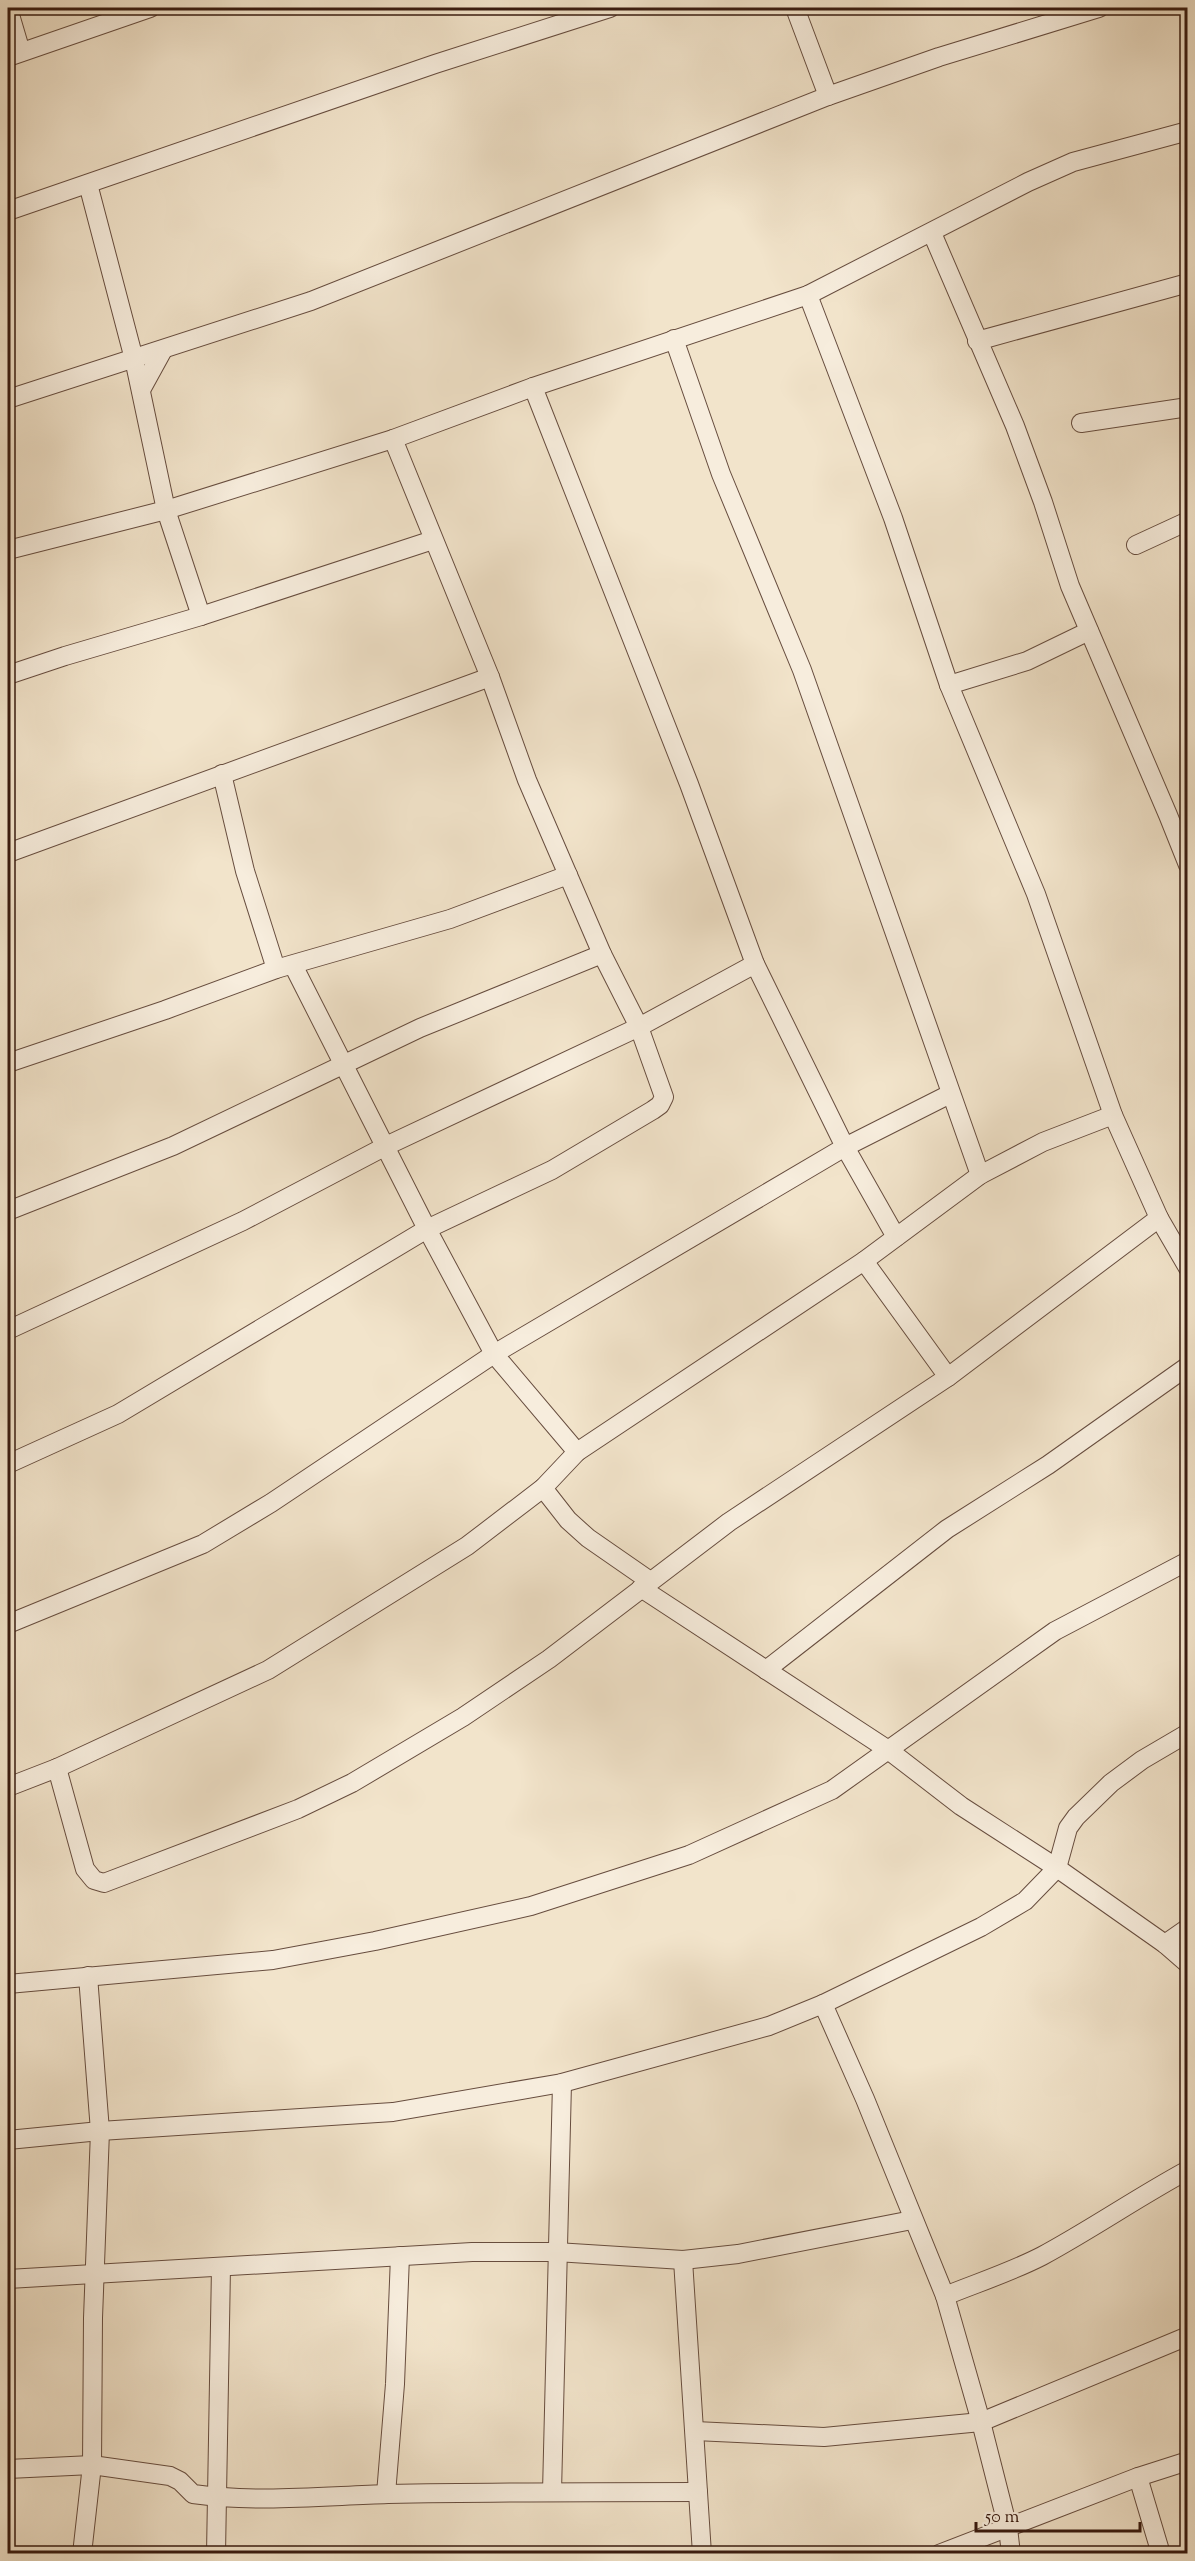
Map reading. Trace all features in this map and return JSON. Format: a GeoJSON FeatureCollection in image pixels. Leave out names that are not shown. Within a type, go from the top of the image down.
{"type":"FeatureCollection","features":[{"type":"Feature","properties":{"kind":"street"},"geometry":{"type":"LineString","coordinates":[[8,8],[14,54],[150,8]]}},
{"type":"Feature","properties":{"kind":"street"},"geometry":{"type":"LineString","coordinates":[[8,212],[435,64],[610,8]]}},
{"type":"Feature","properties":{"kind":"street"},"geometry":{"type":"LineString","coordinates":[[795,8],[828,96]]}},
{"type":"Feature","properties":{"kind":"street"},"geometry":{"type":"LineString","coordinates":[[8,399],[311,301],[828,96],[939,57],[1099,8]]}},
{"type":"Feature","properties":{"kind":"street"},"geometry":{"type":"LineString","coordinates":[[8,550],[166,510],[393,439],[533,387],[808,296],[1028,182],[1073,162],[1188,131]]}},
{"type":"Feature","properties":{"kind":"street"},"geometry":{"type":"LineString","coordinates":[[88,184],[134,359],[166,510],[201,616]]}},
{"type":"Feature","properties":{"kind":"street"},"geometry":{"type":"LineString","coordinates":[[932,233],[1015,426],[1070,586],[1188,865]]}},
{"type":"Feature","properties":{"kind":"street"},"geometry":{"type":"LineString","coordinates":[[977,341],[1188,283]]}},
{"type":"Feature","properties":{"kind":"street"},"geometry":{"type":"LineString","coordinates":[[808,296],[893,518],[950,685],[1036,894],[1113,1115],[1159,1218],[1188,1268]]}},
{"type":"Feature","properties":{"kind":"street"},"geometry":{"type":"LineString","coordinates":[[674,339],[721,474],[802,670],[980,1175]]}},
{"type":"Feature","properties":{"kind":"street"},"geometry":{"type":"LineString","coordinates":[[141,390],[163,350]]}},
{"type":"Feature","properties":{"kind":"street"},"geometry":{"type":"LineString","coordinates":[[533,387],[689,784],[755,964],[845,1147],[896,1237]]}},
{"type":"Feature","properties":{"kind":"street"},"geometry":{"type":"LineString","coordinates":[[1081,423],[1188,407]]}},
{"type":"Feature","properties":{"kind":"street"},"geometry":{"type":"LineString","coordinates":[[8,1464],[118,1414],[427,1229],[552,1170],[660,1105],[664,1097],[663,1088],[639,1027],[602,954],[527,780],[490,677],[393,439]]}},
{"type":"Feature","properties":{"kind":"street"},"geometry":{"type":"LineString","coordinates":[[1136,545],[1188,521]]}},
{"type":"Feature","properties":{"kind":"street"},"geometry":{"type":"LineString","coordinates":[[8,675],[201,616],[433,540]]}},
{"type":"Feature","properties":{"kind":"street"},"geometry":{"type":"LineString","coordinates":[[950,685],[1027,662],[1089,631]]}},
{"type":"Feature","properties":{"kind":"street"},"geometry":{"type":"LineString","coordinates":[[8,853],[490,677]]}},
{"type":"Feature","properties":{"kind":"street"},"geometry":{"type":"LineString","coordinates":[[222,774],[245,871],[284,967],[342,1064],[427,1229],[495,1354],[577,1452]]}},
{"type":"Feature","properties":{"kind":"street"},"geometry":{"type":"LineString","coordinates":[[8,1063],[284,967],[450,920],[568,875]]}},
{"type":"Feature","properties":{"kind":"street"},"geometry":{"type":"LineString","coordinates":[[8,1211],[173,1146],[420,1028],[602,954]]}},
{"type":"Feature","properties":{"kind":"street"},"geometry":{"type":"LineString","coordinates":[[8,1330],[243,1221],[386,1146],[639,1027],[755,964]]}},
{"type":"Feature","properties":{"kind":"street"},"geometry":{"type":"LineString","coordinates":[[8,1624],[203,1544],[271,1503],[495,1354],[845,1147],[950,1094]]}},
{"type":"Feature","properties":{"kind":"street"},"geometry":{"type":"LineString","coordinates":[[8,1787],[57,1768],[268,1670],[467,1546],[543,1488],[577,1452],[864,1261],[980,1175],[1043,1142],[1113,1115]]}},
{"type":"Feature","properties":{"kind":"street"},"geometry":{"type":"LineString","coordinates":[[57,1768],[85,1869],[94,1880],[104,1883],[298,1809],[352,1783],[473,1710],[549,1659],[729,1522],[948,1377],[1159,1218]]}},
{"type":"Feature","properties":{"kind":"street"},"geometry":{"type":"LineString","coordinates":[[864,1261],[948,1377]]}},
{"type":"Feature","properties":{"kind":"street"},"geometry":{"type":"LineString","coordinates":[[766,1670],[947,1529],[1048,1465],[1188,1366]]}},
{"type":"Feature","properties":{"kind":"street"},"geometry":{"type":"LineString","coordinates":[[543,1488],[568,1520],[646,1584],[766,1670],[887,1749],[961,1806],[1057,1868],[1165,1944],[1188,1964]]}},
{"type":"Feature","properties":{"kind":"street"},"geometry":{"type":"LineString","coordinates":[[8,1984],[273,1959],[375,1941],[531,1906],[689,1855],[832,1790],[1055,1631],[1188,1561]]}},
{"type":"Feature","properties":{"kind":"street"},"geometry":{"type":"LineString","coordinates":[[8,2140],[100,2131],[393,2112],[562,2083],[769,2026],[823,2004],[981,1927],[1026,1901],[1057,1868],[1068,1828],[1076,1817],[1111,1783],[1142,1760],[1188,1733]]}},
{"type":"Feature","properties":{"kind":"street"},"geometry":{"type":"LineString","coordinates":[[1165,1944],[1188,1928]]}},
{"type":"Feature","properties":{"kind":"street"},"geometry":{"type":"LineString","coordinates":[[82,2553],[92,2465],[94,2275],[100,2131],[88,1976]]}},
{"type":"Feature","properties":{"kind":"street"},"geometry":{"type":"LineString","coordinates":[[823,2004],[865,2099],[912,2220],[945,2296],[981,2422],[1008,2529],[1011,2553]]}},
{"type":"Feature","properties":{"kind":"street"},"geometry":{"type":"LineString","coordinates":[[552,2492],[556,2252],[562,2083]]}},
{"type":"Feature","properties":{"kind":"street"},"geometry":{"type":"LineString","coordinates":[[945,2296],[1039,2257],[1104,2221],[1153,2188],[1188,2170]]}},
{"type":"Feature","properties":{"kind":"street"},"geometry":{"type":"LineString","coordinates":[[8,2279],[472,2252],[556,2252],[683,2260],[738,2254],[912,2220]]}},
{"type":"Feature","properties":{"kind":"street"},"geometry":{"type":"LineString","coordinates":[[386,2494],[395,2385],[400,2256]]}},
{"type":"Feature","properties":{"kind":"street"},"geometry":{"type":"LineString","coordinates":[[683,2260],[702,2553]]}},
{"type":"Feature","properties":{"kind":"street"},"geometry":{"type":"LineString","coordinates":[[216,2553],[221,2267]]}},
{"type":"Feature","properties":{"kind":"street"},"geometry":{"type":"LineString","coordinates":[[695,2431],[824,2437],[981,2422],[1188,2336]]}},
{"type":"Feature","properties":{"kind":"street"},"geometry":{"type":"LineString","coordinates":[[939,2553],[1008,2529],[1138,2477],[1188,2461]]}},
{"type":"Feature","properties":{"kind":"street"},"geometry":{"type":"LineString","coordinates":[[8,2469],[92,2465],[170,2476],[180,2481],[193,2494],[217,2498],[308,2498],[386,2494],[698,2492]]}},
{"type":"Feature","properties":{"kind":"street"},"geometry":{"type":"LineString","coordinates":[[1138,2477],[1161,2553]]}}]}
